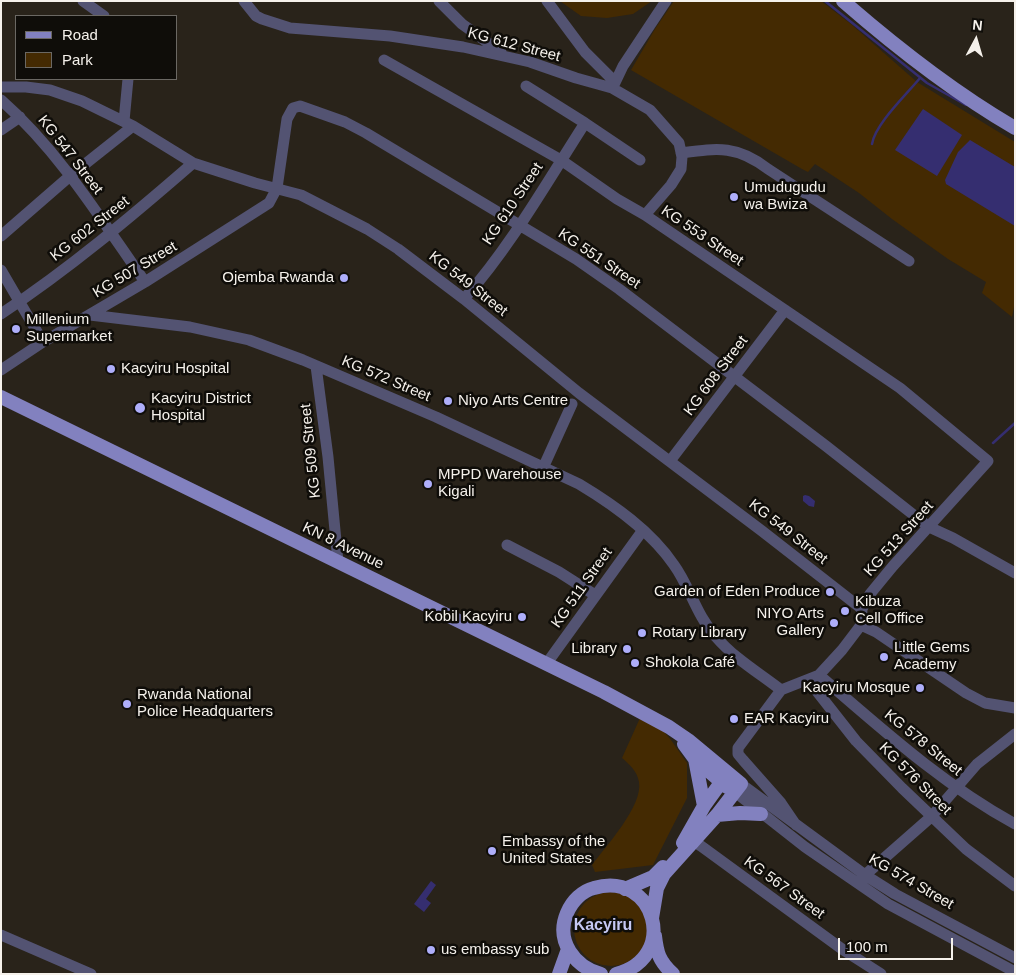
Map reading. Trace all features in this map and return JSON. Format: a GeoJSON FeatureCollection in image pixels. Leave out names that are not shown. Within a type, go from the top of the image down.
{"type":"FeatureCollection","features":[{"type":"Feature","properties":{"kind":"main road"},"geometry":{"type":"LineString","coordinates":[[843,1],[931,73],[1015,128]]}},
{"type":"Feature","properties":{"kind":"main road","name":"KN 8 Avenue"},"geometry":{"type":"LineString","coordinates":[[1,397],[626,703],[688,740],[724,778]]}},
{"type":"Feature","properties":{"kind":"main road","name":"KN 8 Avenue"},"geometry":{"type":"LineString","coordinates":[[669,727],[695,759],[724,778]]}},
{"type":"Feature","properties":{"kind":"main road"},"geometry":{"type":"LineString","coordinates":[[695,759],[704,806]]}},
{"type":"Feature","properties":{"kind":"main road"},"geometry":{"type":"LineString","coordinates":[[625,889],[653,877],[691,839],[718,815],[738,788],[724,778],[704,806],[691,839],[659,882],[651,946],[641,962],[625,973]]}},
{"type":"Feature","properties":{"kind":"main road"},"geometry":{"type":"LineString","coordinates":[[718,815],[761,814]]}},
{"type":"Feature","properties":{"kind":"main road"},"geometry":{"type":"LineString","coordinates":[[593,973],[578,962],[568,949],[564,938],[565,920],[571,904],[579,896],[589,889],[604,885],[619,886],[634,892],[645,903],[653,923],[657,954],[673,974]]}},
{"type":"Feature","properties":{"kind":"main road"},"geometry":{"type":"LineString","coordinates":[[559,974],[568,949]]}},
{"type":"Feature","properties":{"kind":"street"},"geometry":{"type":"LineString","coordinates":[[83,1],[103,15]]}},
{"type":"Feature","properties":{"kind":"street","name":"KG 612 Street"},"geometry":{"type":"LineString","coordinates":[[244,1],[256,16],[290,28],[390,36],[463,47],[506,55],[614,85],[650,110],[679,143],[681,153]]}},
{"type":"Feature","properties":{"kind":"street"},"geometry":{"type":"LineString","coordinates":[[439,1],[462,24],[506,55]]}},
{"type":"Feature","properties":{"kind":"street"},"geometry":{"type":"LineString","coordinates":[[547,1],[585,52],[614,85],[623,66],[666,1]]}},
{"type":"Feature","properties":{"kind":"street","name":"KG 553 Street"},"geometry":{"type":"LineString","coordinates":[[384,60],[561,160],[617,199],[645,215],[900,388],[988,461]]}},
{"type":"Feature","properties":{"kind":"street"},"geometry":{"type":"LineString","coordinates":[[1,236],[128,124],[128,80]]}},
{"type":"Feature","properties":{"kind":"street"},"geometry":{"type":"LineString","coordinates":[[526,86],[640,160]]}},
{"type":"Feature","properties":{"kind":"street","name":"KG 549 Street"},"geometry":{"type":"LineString","coordinates":[[1,87],[26,87],[50,90],[82,101],[128,124],[193,163],[255,183],[301,195],[366,229],[398,249],[464,299],[579,393],[862,609]]}},
{"type":"Feature","properties":{"kind":"street","name":"KG 547 Street"},"geometry":{"type":"LineString","coordinates":[[1,100],[20,117],[70,176],[145,282]]}},
{"type":"Feature","properties":{"kind":"street","name":"KG 551 Street"},"geometry":{"type":"LineString","coordinates":[[277,188],[287,119],[293,108],[300,106],[345,122],[454,184],[519,226],[576,259],[619,289],[929,527],[953,538],[1015,573]]}},
{"type":"Feature","properties":{"kind":"street"},"geometry":{"type":"LineString","coordinates":[[1,130],[20,117]]}},
{"type":"Feature","properties":{"kind":"street","name":"KG 610 Street"},"geometry":{"type":"LineString","coordinates":[[464,299],[519,226],[584,123]]}},
{"type":"Feature","properties":{"kind":"street"},"geometry":{"type":"LineString","coordinates":[[645,215],[671,186],[681,169],[681,153],[727,149],[754,158],[909,261]]}},
{"type":"Feature","properties":{"kind":"street","name":"KG 602 Street"},"geometry":{"type":"LineString","coordinates":[[1,314],[110,233],[193,163]]}},
{"type":"Feature","properties":{"kind":"street","name":"KG 507 Street"},"geometry":{"type":"LineString","coordinates":[[1,370],[43,342],[145,282],[257,212],[269,203],[277,188]]}},
{"type":"Feature","properties":{"kind":"street"},"geometry":{"type":"LineString","coordinates":[[1,270],[6,288],[20,301],[43,342]]}},
{"type":"Feature","properties":{"kind":"street","name":"KG 608 Street"},"geometry":{"type":"LineString","coordinates":[[670,461],[785,310]]}},
{"type":"Feature","properties":{"kind":"street","name":"KG 572 Street"},"geometry":{"type":"LineString","coordinates":[[90,315],[190,327],[249,340],[316,366],[436,418],[580,484],[602,498],[643,530],[662,549],[675,566],[698,612],[716,637],[733,653],[781,690]]}},
{"type":"Feature","properties":{"kind":"street","name":"KG 509 Street"},"geometry":{"type":"LineString","coordinates":[[316,366],[328,457],[338,562]]}},
{"type":"Feature","properties":{"kind":"street"},"geometry":{"type":"LineString","coordinates":[[543,468],[572,404]]}},
{"type":"Feature","properties":{"kind":"street","name":"KG 513 Street"},"geometry":{"type":"LineString","coordinates":[[861,625],[862,609],[870,594],[988,461]]}},
{"type":"Feature","properties":{"kind":"street","name":"KG 511 Street"},"geometry":{"type":"LineString","coordinates":[[547,663],[643,530]]}},
{"type":"Feature","properties":{"kind":"street"},"geometry":{"type":"LineString","coordinates":[[507,545],[566,576],[595,595]]}},
{"type":"Feature","properties":{"kind":"street"},"geometry":{"type":"LineString","coordinates":[[781,690],[819,676],[861,625],[876,632],[966,693],[985,703],[1015,708]]}},
{"type":"Feature","properties":{"kind":"street","name":"KG 578 Street"},"geometry":{"type":"LineString","coordinates":[[819,676],[920,761],[956,788],[1015,824]]}},
{"type":"Feature","properties":{"kind":"street","name":"KG 576 Street"},"geometry":{"type":"LineString","coordinates":[[808,680],[856,741],[931,817],[966,849],[1015,886]]}},
{"type":"Feature","properties":{"kind":"street","name":"KG 574 Street"},"geometry":{"type":"LineString","coordinates":[[781,690],[738,748],[738,754],[781,803],[796,825]]}},
{"type":"Feature","properties":{"kind":"street"},"geometry":{"type":"LineString","coordinates":[[865,875],[931,817],[977,764],[1015,734]]}},
{"type":"Feature","properties":{"kind":"street"},"geometry":{"type":"LineString","coordinates":[[738,788],[761,814],[805,847],[1015,972]]}},
{"type":"Feature","properties":{"kind":"street","name":"KG 574 Street"},"geometry":{"type":"LineString","coordinates":[[738,788],[796,825],[865,875],[892,899],[988,942],[1015,958]]}},
{"type":"Feature","properties":{"kind":"street","name":"KG 567 Street"},"geometry":{"type":"LineString","coordinates":[[691,839],[881,974]]}},
{"type":"Feature","properties":{"kind":"street"},"geometry":{"type":"LineString","coordinates":[[1,935],[91,974]]}},
{"type":"Feature","properties":{"kind":"street"},"geometry":{"type":"LineString","coordinates":[[983,954],[988,942]]}},
{"type":"Feature","properties":{"kind":"green space"},"geometry":{"type":"Polygon","coordinates":[[[560,1],[652,1],[633,14],[607,18],[581,16],[560,1]]]}},
{"type":"Feature","properties":{"kind":"green space"},"geometry":{"type":"Polygon","coordinates":[[[674,1],[821,1],[851,24],[917,82],[1015,142],[1015,302],[1012,317],[982,293],[986,282],[948,259],[859,193],[815,164],[808,172],[802,169],[631,70],[674,1]]]}},
{"type":"Feature","properties":{"kind":"green space"},"geometry":{"type":"Polygon","coordinates":[[[640,718],[660,727],[687,763],[687,798],[653,865],[595,872],[592,865],[630,814],[639,792],[639,782],[635,771],[622,758],[640,718]]]}},
{"type":"Feature","properties":{"kind":"green space"},"geometry":{"type":"Polygon","coordinates":[[[611,892],[625,895],[637,903],[645,915],[648,929],[645,943],[637,955],[625,963],[611,966],[597,963],[585,955],[577,943],[574,929],[577,915],[585,903],[597,895],[611,892]]]}},
{"type":"Feature","properties":{"kind":"shaded area"},"geometry":{"type":"Polygon","coordinates":[[[923,109],[962,135],[937,176],[895,150],[923,109]]]}},
{"type":"Feature","properties":{"kind":"shaded area"},"geometry":{"type":"Polygon","coordinates":[[[970,140],[1015,167],[1015,226],[946,184],[945,180],[958,152],[970,140]]]}},
{"type":"Feature","properties":{"kind":"shaded area"},"geometry":{"type":"Polygon","coordinates":[[[805,495],[815,501],[814,507],[809,506],[803,501],[803,496],[805,495]]]}},
{"type":"Feature","properties":{"kind":"shaded area"},"geometry":{"type":"Polygon","coordinates":[[[431,881],[436,885],[426,899],[431,903],[424,912],[414,904],[431,881]]]}},
{"type":"Feature","properties":{"kind":"waterway"},"geometry":{"type":"LineString","coordinates":[[825,1],[927,83],[966,105]]}},
{"type":"Feature","properties":{"kind":"waterway"},"geometry":{"type":"LineString","coordinates":[[872,144],[874,136],[885,119],[920,78]]}},
{"type":"Feature","properties":{"kind":"waterway"},"geometry":{"type":"LineString","coordinates":[[993,443],[1015,423]]}},
{"type":"Feature","properties":{"kind":"place","name":"Umudugudu wa Bwiza"},"geometry":{"type":"Point","coordinates":[734,197]}},
{"type":"Feature","properties":{"kind":"place","name":"Ojemba Rwanda"},"geometry":{"type":"Point","coordinates":[344,278]}},
{"type":"Feature","properties":{"kind":"place","name":"Millenium Supermarket"},"geometry":{"type":"Point","coordinates":[16,329]}},
{"type":"Feature","properties":{"kind":"place","name":"Kacyiru Hospital"},"geometry":{"type":"Point","coordinates":[111,369]}},
{"type":"Feature","properties":{"kind":"place","name":"Niyo Arts Centre"},"geometry":{"type":"Point","coordinates":[448,401]}},
{"type":"Feature","properties":{"kind":"place","name":"Kacyiru District Hospital"},"geometry":{"type":"Point","coordinates":[140,408]}},
{"type":"Feature","properties":{"kind":"place","name":"MPPD Warehouse Kigali"},"geometry":{"type":"Point","coordinates":[428,484]}},
{"type":"Feature","properties":{"kind":"place","name":"Garden of Eden Produce"},"geometry":{"type":"Point","coordinates":[830,592]}},
{"type":"Feature","properties":{"kind":"place","name":"Kibuza Cell Office"},"geometry":{"type":"Point","coordinates":[845,611]}},
{"type":"Feature","properties":{"kind":"place","name":"Kobil Kacyiru"},"geometry":{"type":"Point","coordinates":[522,617]}},
{"type":"Feature","properties":{"kind":"place","name":"NIYO Arts Gallery"},"geometry":{"type":"Point","coordinates":[834,623]}},
{"type":"Feature","properties":{"kind":"place","name":"Rotary Library"},"geometry":{"type":"Point","coordinates":[642,633]}},
{"type":"Feature","properties":{"kind":"place","name":"Library"},"geometry":{"type":"Point","coordinates":[627,649]}},
{"type":"Feature","properties":{"kind":"place","name":"Little Gems Academy"},"geometry":{"type":"Point","coordinates":[884,657]}},
{"type":"Feature","properties":{"kind":"place","name":"Shokola Café"},"geometry":{"type":"Point","coordinates":[635,663]}},
{"type":"Feature","properties":{"kind":"place","name":"Kacyiru Mosque"},"geometry":{"type":"Point","coordinates":[920,688]}},
{"type":"Feature","properties":{"kind":"place","name":"Rwanda National Police Headquarters"},"geometry":{"type":"Point","coordinates":[127,704]}},
{"type":"Feature","properties":{"kind":"place","name":"EAR Kacyiru"},"geometry":{"type":"Point","coordinates":[734,719]}},
{"type":"Feature","properties":{"kind":"place","name":"Embassy of the United States"},"geometry":{"type":"Point","coordinates":[492,851]}},
{"type":"Feature","properties":{"kind":"place","name":"us embassy sub"},"geometry":{"type":"Point","coordinates":[431,950]}},
{"type":"Feature","properties":{"kind":"district","name":"Kacyiru"},"geometry":{"type":"Point","coordinates":[603,926]}}]}
